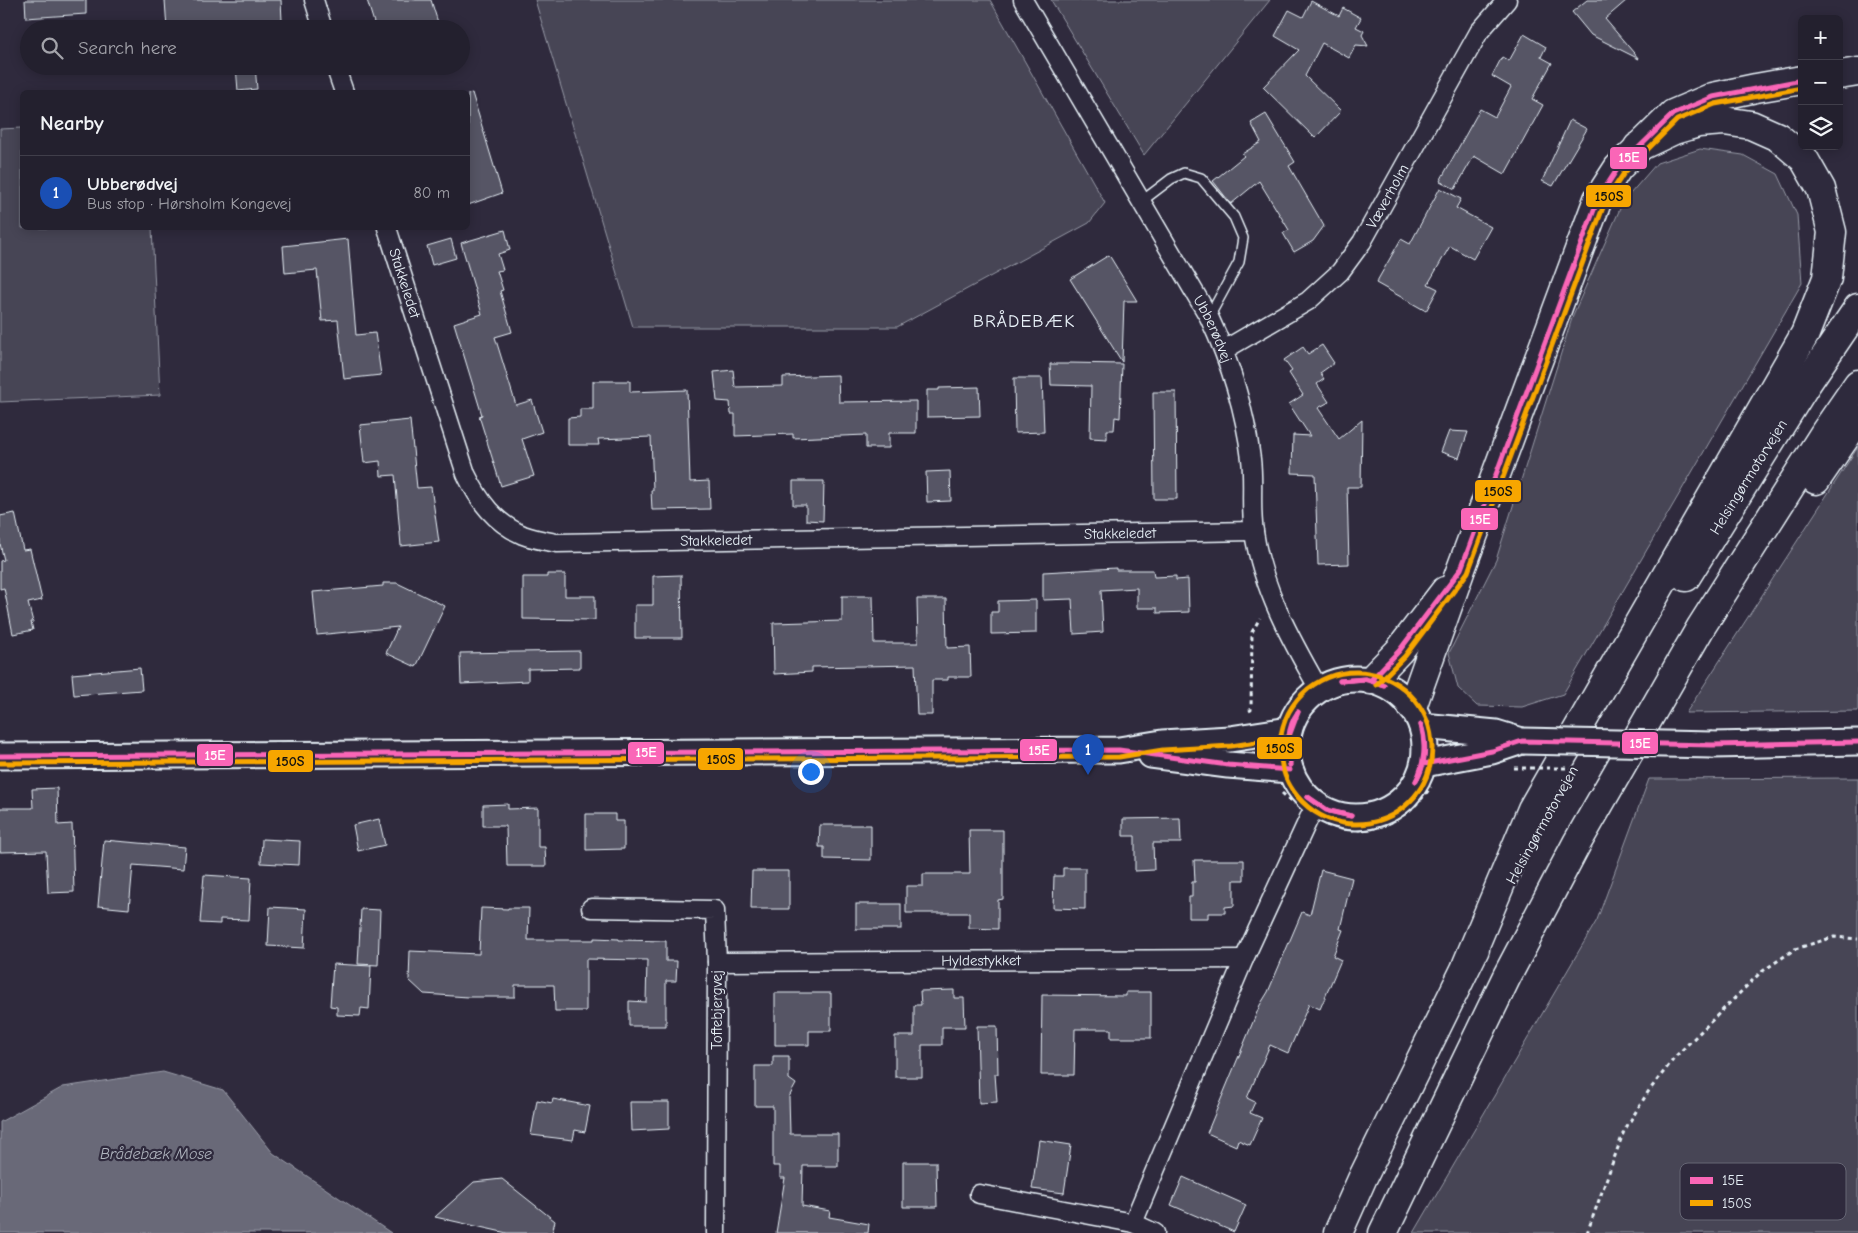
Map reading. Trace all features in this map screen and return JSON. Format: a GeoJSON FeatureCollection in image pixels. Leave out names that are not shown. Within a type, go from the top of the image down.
{"type":"FeatureCollection","features":[{"type":"Feature","properties":{"kind":"highway"},"geometry":{"type":"LineString","coordinates":[[1843,74],[1858,72]]}},
{"type":"Feature","properties":{"kind":"highway"},"geometry":{"type":"LineString","coordinates":[[1417,716],[1461,569],[1598,200],[1618,168],[1673,114],[1713,97],[1798,81]]}},
{"type":"Feature","properties":{"kind":"highway"},"geometry":{"type":"LineString","coordinates":[[1467,964],[1532,808],[1805,334],[1827,278],[1832,232],[1821,189],[1804,159],[1778,137],[1751,125],[1724,121],[1698,123],[1674,130],[1638,147]]}},
{"type":"Feature","properties":{"kind":"highway","name":"Helsingørmotorvejen"},"geometry":{"type":"LineString","coordinates":[[1338,1233],[1367,1168],[1467,964],[1563,786],[1672,599],[1800,394],[1858,308]]}},
{"type":"Feature","properties":{"kind":"highway"},"geometry":{"type":"LineString","coordinates":[[1383,1233],[1512,968],[1577,843],[1701,627],[1825,432],[1858,384]]}},
{"type":"Feature","properties":{"kind":"highway"},"geometry":{"type":"LineString","coordinates":[[1701,627],[1788,519],[1858,420]]}},
{"type":"Feature","properties":{"kind":"highway"},"geometry":{"type":"LineString","coordinates":[[1371,680],[1399,651],[1461,569]]}},
{"type":"Feature","properties":{"kind":"main road"},"geometry":{"type":"LineString","coordinates":[[1284,779],[1289,730],[1305,700],[1319,689],[1331,683],[1344,679],[1358,678],[1371,680],[1387,686],[1401,695],[1417,716],[1430,773]]}},
{"type":"Feature","properties":{"kind":"main road"},"geometry":{"type":"LineString","coordinates":[[1417,716],[1496,733],[1522,742]]}},
{"type":"Feature","properties":{"kind":"main road"},"geometry":{"type":"LineString","coordinates":[[1119,750],[1162,743],[1230,739],[1289,730]]}},
{"type":"Feature","properties":{"kind":"main road"},"geometry":{"type":"LineString","coordinates":[[0,756],[1119,750],[1228,765],[1284,779],[1301,790],[1313,811],[1353,817],[1372,815],[1390,808],[1405,797],[1417,782],[1430,773],[1522,742],[1712,744],[1858,742]]}},
{"type":"Feature","properties":{"kind":"street"},"geometry":{"type":"LineString","coordinates":[[314,0],[320,20]]}},
{"type":"Feature","properties":{"kind":"street","name":"Ubberødvej"},"geometry":{"type":"LineString","coordinates":[[1022,0],[1209,317],[1224,350],[1242,408],[1251,460],[1254,531],[1263,570],[1287,634],[1319,689]]}},
{"type":"Feature","properties":{"kind":"street","name":"Væverholm"},"geometry":{"type":"LineString","coordinates":[[1224,350],[1308,301],[1340,272],[1362,242],[1479,32],[1507,0]]}},
{"type":"Feature","properties":{"kind":"street"},"geometry":{"type":"LineString","coordinates":[[338,75],[343,90]]}},
{"type":"Feature","properties":{"kind":"street","name":"Stakkeledet"},"geometry":{"type":"LineString","coordinates":[[388,230],[466,474],[478,497],[492,516],[523,535],[557,543],[1254,531]]}},
{"type":"Feature","properties":{"kind":"street"},"geometry":{"type":"LineString","coordinates":[[1133,1223],[1244,959],[1313,811]]}},
{"type":"Feature","properties":{"kind":"street","name":"Toftebjergvej"},"geometry":{"type":"LineString","coordinates":[[591,908],[715,910],[717,962],[716,1233]]}},
{"type":"Feature","properties":{"kind":"street","name":"Hyldestykket"},"geometry":{"type":"LineString","coordinates":[[717,962],[1244,959]]}},
{"type":"Feature","properties":{"kind":"street"},"geometry":{"type":"LineString","coordinates":[[979,1194],[1133,1223],[1155,1233]]}},
{"type":"Feature","properties":{"kind":"lane"},"geometry":{"type":"LineString","coordinates":[[1142,202],[1171,179],[1184,173],[1201,178],[1234,217],[1243,238],[1238,262],[1209,317]]}},
{"type":"Feature","properties":{"kind":"path"},"geometry":{"type":"LineString","coordinates":[[1230,739],[1242,716],[1251,710],[1252,632],[1261,617],[1276,606]]}},
{"type":"Feature","properties":{"kind":"path"},"geometry":{"type":"LineString","coordinates":[[1505,768],[1514,768]]}},
{"type":"Feature","properties":{"kind":"path"},"geometry":{"type":"LineString","coordinates":[[1284,779],[1289,800],[1313,811],[1328,826],[1347,830],[1367,830],[1387,825],[1404,816],[1420,803],[1432,787],[1430,773]]}},
{"type":"Feature","properties":{"kind":"path"},"geometry":{"type":"LineString","coordinates":[[1587,1233],[1624,1131],[1648,1092],[1676,1056],[1760,973],[1795,950],[1834,937],[1858,939]]}},
{"type":"Feature","properties":{"kind":"shaded area"},"geometry":{"type":"Polygon","coordinates":[[[535,0],[990,0],[1105,203],[1089,223],[897,327],[633,327],[535,0]]]}},
{"type":"Feature","properties":{"kind":"shaded area"},"geometry":{"type":"Polygon","coordinates":[[[1051,0],[1270,0],[1144,155],[1051,0]]]}},
{"type":"Feature","properties":{"kind":"shaded area"},"geometry":{"type":"Polygon","coordinates":[[[20,128],[20,230],[152,230],[160,395],[0,402],[0,129],[20,128]]]}},
{"type":"Feature","properties":{"kind":"shaded area"},"geometry":{"type":"Polygon","coordinates":[[[1700,149],[1743,155],[1778,174],[1797,215],[1802,283],[1563,694],[1522,707],[1477,706],[1458,688],[1449,653],[1496,560],[1573,315],[1623,202],[1657,163],[1700,149]]]}},
{"type":"Feature","properties":{"kind":"shaded area"},"geometry":{"type":"Polygon","coordinates":[[[1858,447],[1858,711],[1686,713],[1858,447]]]}},
{"type":"Feature","properties":{"kind":"shaded area"},"geometry":{"type":"Polygon","coordinates":[[[1858,778],[1858,1233],[1414,1233],[1597,920],[1649,779],[1858,778]]]}},
{"type":"Feature","properties":{"kind":"water","name":"Brådebæk Mose"},"geometry":{"type":"Polygon","coordinates":[[[163,1072],[223,1090],[273,1153],[391,1233],[0,1233],[0,1122],[63,1087],[163,1072]]]}},
{"type":"Feature","properties":{"kind":"building"},"geometry":{"type":"Polygon","coordinates":[[[25,0],[86,0],[86,14],[26,18],[25,0]]]}},
{"type":"Feature","properties":{"kind":"building"},"geometry":{"type":"Polygon","coordinates":[[[165,0],[281,0],[282,20],[166,20],[165,0]]]}},
{"type":"Feature","properties":{"kind":"building"},"geometry":{"type":"Polygon","coordinates":[[[367,0],[431,0],[437,20],[373,20],[367,0]]]}},
{"type":"Feature","properties":{"kind":"building"},"geometry":{"type":"Polygon","coordinates":[[[1587,0],[1627,0],[1605,19],[1639,59],[1591,35],[1572,12],[1587,0]]]}},
{"type":"Feature","properties":{"kind":"building"},"geometry":{"type":"Polygon","coordinates":[[[1311,1],[1339,16],[1343,8],[1361,18],[1356,27],[1364,31],[1362,35],[1368,46],[1356,45],[1349,58],[1322,43],[1305,76],[1341,111],[1315,138],[1263,87],[1299,50],[1275,36],[1289,10],[1303,17],[1311,1]]]}},
{"type":"Feature","properties":{"kind":"building"},"geometry":{"type":"Polygon","coordinates":[[[1524,34],[1546,47],[1541,57],[1552,63],[1532,99],[1543,105],[1505,174],[1474,156],[1455,189],[1440,181],[1480,109],[1495,117],[1511,87],[1492,76],[1502,57],[1509,61],[1524,34]]]}},
{"type":"Feature","properties":{"kind":"building"},"geometry":{"type":"Polygon","coordinates":[[[237,75],[256,75],[257,89],[238,90],[237,75]]]}},
{"type":"Feature","properties":{"kind":"building"},"geometry":{"type":"Polygon","coordinates":[[[472,93],[502,193],[470,204],[470,94],[472,93]]]}},
{"type":"Feature","properties":{"kind":"building"},"geometry":{"type":"Polygon","coordinates":[[[1266,114],[1295,162],[1289,166],[1324,226],[1313,241],[1294,252],[1283,233],[1289,230],[1259,181],[1231,204],[1213,181],[1244,156],[1242,154],[1261,142],[1251,123],[1266,114]]]}},
{"type":"Feature","properties":{"kind":"building"},"geometry":{"type":"Polygon","coordinates":[[[1570,120],[1587,129],[1553,186],[1542,181],[1570,120]]]}},
{"type":"Feature","properties":{"kind":"building"},"geometry":{"type":"Polygon","coordinates":[[[1440,188],[1461,199],[1456,208],[1491,227],[1473,259],[1450,246],[1428,284],[1438,289],[1426,311],[1376,283],[1401,239],[1410,244],[1440,188]]]}},
{"type":"Feature","properties":{"kind":"building"},"geometry":{"type":"Polygon","coordinates":[[[505,230],[510,250],[498,254],[503,270],[497,271],[503,290],[500,291],[512,332],[495,337],[516,405],[532,400],[542,432],[522,439],[534,476],[501,486],[479,416],[482,415],[454,323],[482,314],[461,243],[505,230]]]}},
{"type":"Feature","properties":{"kind":"building"},"geometry":{"type":"Polygon","coordinates":[[[348,239],[356,335],[375,333],[381,375],[344,379],[338,320],[322,321],[317,270],[285,273],[283,246],[348,239]]]}},
{"type":"Feature","properties":{"kind":"building"},"geometry":{"type":"Polygon","coordinates":[[[451,239],[456,258],[432,265],[427,246],[451,239]]]}},
{"type":"Feature","properties":{"kind":"building"},"geometry":{"type":"Polygon","coordinates":[[[1109,255],[1137,301],[1124,301],[1122,362],[1070,279],[1109,255]]]}},
{"type":"Feature","properties":{"kind":"building"},"geometry":{"type":"Polygon","coordinates":[[[1322,345],[1334,363],[1320,373],[1324,379],[1317,384],[1329,402],[1318,408],[1339,439],[1362,420],[1361,487],[1347,487],[1349,564],[1318,565],[1315,474],[1292,473],[1293,435],[1310,436],[1289,404],[1303,395],[1289,373],[1292,371],[1284,360],[1303,347],[1308,354],[1322,345]]]}},
{"type":"Feature","properties":{"kind":"building"},"geometry":{"type":"Polygon","coordinates":[[[1050,364],[1122,364],[1120,418],[1115,417],[1114,430],[1107,430],[1107,439],[1090,438],[1091,386],[1051,385],[1050,364]]]}},
{"type":"Feature","properties":{"kind":"building"},"geometry":{"type":"Polygon","coordinates":[[[733,370],[735,387],[783,386],[783,377],[838,375],[839,402],[916,401],[916,433],[889,433],[889,448],[866,448],[866,435],[793,438],[793,434],[735,436],[735,414],[731,414],[730,402],[717,401],[714,372],[733,370]]]}},
{"type":"Feature","properties":{"kind":"building"},"geometry":{"type":"Polygon","coordinates":[[[1014,378],[1042,378],[1044,432],[1015,433],[1014,378]]]}},
{"type":"Feature","properties":{"kind":"building"},"geometry":{"type":"Polygon","coordinates":[[[593,381],[630,381],[630,392],[687,390],[690,482],[709,481],[710,509],[652,510],[651,437],[598,439],[599,445],[568,445],[568,418],[580,417],[580,409],[593,409],[593,381]]]}},
{"type":"Feature","properties":{"kind":"building"},"geometry":{"type":"Polygon","coordinates":[[[979,387],[980,416],[927,417],[927,390],[979,387]]]}},
{"type":"Feature","properties":{"kind":"building"},"geometry":{"type":"Polygon","coordinates":[[[1153,392],[1176,392],[1177,499],[1154,499],[1153,392]]]}},
{"type":"Feature","properties":{"kind":"building"},"geometry":{"type":"Polygon","coordinates":[[[410,420],[417,488],[431,487],[439,542],[401,546],[395,475],[381,476],[380,461],[364,463],[360,425],[410,420]]]}},
{"type":"Feature","properties":{"kind":"building"},"geometry":{"type":"Polygon","coordinates":[[[1449,431],[1468,432],[1459,458],[1441,452],[1449,431]]]}},
{"type":"Feature","properties":{"kind":"building"},"geometry":{"type":"Polygon","coordinates":[[[950,471],[951,501],[927,502],[926,472],[950,471]]]}},
{"type":"Feature","properties":{"kind":"building"},"geometry":{"type":"Polygon","coordinates":[[[793,481],[824,481],[823,521],[806,520],[806,505],[793,505],[793,481]]]}},
{"type":"Feature","properties":{"kind":"building"},"geometry":{"type":"Polygon","coordinates":[[[15,513],[23,550],[30,549],[42,600],[28,603],[33,630],[13,634],[4,588],[0,589],[0,561],[4,560],[0,544],[0,516],[15,513]]]}},
{"type":"Feature","properties":{"kind":"building"},"geometry":{"type":"Polygon","coordinates":[[[1116,568],[1116,570],[1153,570],[1154,577],[1176,576],[1176,580],[1188,579],[1189,612],[1157,613],[1157,608],[1137,608],[1137,588],[1101,590],[1103,632],[1074,634],[1072,599],[1043,600],[1043,572],[1116,568]]]}},
{"type":"Feature","properties":{"kind":"building"},"geometry":{"type":"Polygon","coordinates":[[[547,574],[565,574],[565,596],[595,596],[595,620],[523,619],[523,577],[547,577],[547,574]]]}},
{"type":"Feature","properties":{"kind":"building"},"geometry":{"type":"Polygon","coordinates":[[[681,575],[682,638],[635,638],[635,605],[653,605],[653,576],[681,575]]]}},
{"type":"Feature","properties":{"kind":"building"},"geometry":{"type":"Polygon","coordinates":[[[383,583],[397,583],[445,606],[416,667],[386,653],[398,627],[317,635],[313,592],[383,586],[383,583]]]}},
{"type":"Feature","properties":{"kind":"building"},"geometry":{"type":"Polygon","coordinates":[[[842,596],[873,596],[874,643],[918,643],[917,599],[946,599],[947,648],[970,647],[971,677],[948,677],[948,680],[932,680],[932,715],[917,715],[915,665],[812,667],[812,672],[774,674],[773,623],[842,621],[842,596]]]}},
{"type":"Feature","properties":{"kind":"building"},"geometry":{"type":"Polygon","coordinates":[[[1036,600],[1036,633],[991,634],[991,612],[998,612],[998,601],[1036,600]]]}},
{"type":"Feature","properties":{"kind":"building"},"geometry":{"type":"Polygon","coordinates":[[[580,651],[580,668],[528,669],[528,681],[461,684],[460,653],[580,651]]]}},
{"type":"Feature","properties":{"kind":"building"},"geometry":{"type":"Polygon","coordinates":[[[140,668],[142,690],[74,695],[72,674],[140,668]]]}},
{"type":"Feature","properties":{"kind":"building"},"geometry":{"type":"Polygon","coordinates":[[[57,788],[58,825],[72,824],[74,892],[48,893],[46,851],[0,852],[0,808],[33,808],[32,789],[57,788]]]}},
{"type":"Feature","properties":{"kind":"building"},"geometry":{"type":"Polygon","coordinates":[[[508,804],[508,809],[538,808],[538,847],[545,847],[546,866],[507,866],[506,826],[483,826],[483,805],[508,804]]]}},
{"type":"Feature","properties":{"kind":"building"},"geometry":{"type":"Polygon","coordinates":[[[586,814],[615,814],[615,821],[624,821],[624,849],[586,850],[586,814]]]}},
{"type":"Feature","properties":{"kind":"building"},"geometry":{"type":"Polygon","coordinates":[[[1180,818],[1181,843],[1153,843],[1154,870],[1135,871],[1135,836],[1123,836],[1123,819],[1180,818]]]}},
{"type":"Feature","properties":{"kind":"building"},"geometry":{"type":"Polygon","coordinates":[[[379,819],[385,845],[358,851],[353,825],[379,819]]]}},
{"type":"Feature","properties":{"kind":"building"},"geometry":{"type":"Polygon","coordinates":[[[820,825],[871,825],[871,860],[824,859],[824,847],[819,847],[820,825]]]}},
{"type":"Feature","properties":{"kind":"building"},"geometry":{"type":"Polygon","coordinates":[[[969,830],[1003,830],[1003,899],[998,900],[998,929],[969,928],[969,913],[906,913],[906,886],[923,886],[923,874],[970,874],[969,830]]]}},
{"type":"Feature","properties":{"kind":"building"},"geometry":{"type":"Polygon","coordinates":[[[262,839],[300,841],[299,865],[261,863],[262,839]]]}},
{"type":"Feature","properties":{"kind":"building"},"geometry":{"type":"Polygon","coordinates":[[[104,840],[185,847],[183,869],[133,865],[129,909],[98,906],[104,840]]]}},
{"type":"Feature","properties":{"kind":"building"},"geometry":{"type":"Polygon","coordinates":[[[1194,860],[1244,860],[1244,880],[1234,880],[1234,906],[1225,907],[1225,913],[1208,913],[1208,918],[1189,918],[1189,897],[1192,897],[1192,882],[1195,882],[1194,860]]]}},
{"type":"Feature","properties":{"kind":"building"},"geometry":{"type":"Polygon","coordinates":[[[1063,868],[1085,868],[1085,909],[1053,908],[1054,876],[1063,876],[1063,868]]]}},
{"type":"Feature","properties":{"kind":"building"},"geometry":{"type":"Polygon","coordinates":[[[1321,870],[1352,878],[1340,929],[1343,930],[1333,956],[1341,960],[1320,1009],[1309,1004],[1288,1053],[1270,1045],[1247,1098],[1255,1102],[1250,1113],[1262,1118],[1250,1145],[1238,1140],[1236,1146],[1207,1133],[1260,1005],[1268,992],[1302,912],[1310,915],[1321,870]]]}},
{"type":"Feature","properties":{"kind":"building"},"geometry":{"type":"Polygon","coordinates":[[[752,871],[789,871],[789,909],[751,909],[752,871]]]}},
{"type":"Feature","properties":{"kind":"building"},"geometry":{"type":"Polygon","coordinates":[[[204,875],[251,878],[249,920],[220,919],[220,924],[200,923],[204,875]]]}},
{"type":"Feature","properties":{"kind":"building"},"geometry":{"type":"Polygon","coordinates":[[[856,904],[901,904],[901,929],[856,929],[856,904]]]}},
{"type":"Feature","properties":{"kind":"building"},"geometry":{"type":"Polygon","coordinates":[[[270,907],[306,909],[304,948],[268,946],[270,907]]]}},
{"type":"Feature","properties":{"kind":"building"},"geometry":{"type":"Polygon","coordinates":[[[481,908],[529,908],[528,940],[594,940],[594,938],[666,941],[666,961],[677,961],[676,981],[666,981],[666,1026],[629,1026],[629,1001],[646,1002],[647,960],[586,959],[586,1011],[555,1011],[554,985],[515,985],[515,997],[468,997],[424,994],[409,980],[410,951],[479,954],[481,908]]]}},
{"type":"Feature","properties":{"kind":"building"},"geometry":{"type":"Polygon","coordinates":[[[361,909],[380,910],[378,965],[358,964],[361,909]]]}},
{"type":"Feature","properties":{"kind":"building"},"geometry":{"type":"Polygon","coordinates":[[[333,964],[371,966],[369,1009],[361,1008],[360,1016],[337,1015],[337,1007],[330,1006],[333,964]]]}},
{"type":"Feature","properties":{"kind":"building"},"geometry":{"type":"Polygon","coordinates":[[[954,990],[954,998],[964,998],[965,1027],[942,1027],[942,1045],[922,1045],[922,1077],[895,1077],[895,1036],[914,1036],[914,1005],[921,1005],[920,991],[954,990]]]}},
{"type":"Feature","properties":{"kind":"building"},"geometry":{"type":"Polygon","coordinates":[[[1126,992],[1151,992],[1151,1038],[1111,1038],[1111,1029],[1075,1029],[1074,1075],[1041,1075],[1042,995],[1126,996],[1126,992]]]}},
{"type":"Feature","properties":{"kind":"building"},"geometry":{"type":"Polygon","coordinates":[[[775,993],[831,993],[831,1031],[809,1031],[809,1045],[775,1045],[775,993]]]}},
{"type":"Feature","properties":{"kind":"building"},"geometry":{"type":"Polygon","coordinates":[[[977,1026],[997,1026],[998,1074],[995,1074],[997,1102],[979,1103],[977,1026]]]}},
{"type":"Feature","properties":{"kind":"building"},"geometry":{"type":"Polygon","coordinates":[[[773,1056],[789,1056],[789,1079],[796,1084],[789,1097],[790,1134],[838,1134],[838,1166],[803,1166],[802,1206],[830,1211],[829,1217],[869,1224],[868,1233],[776,1233],[785,1178],[780,1178],[780,1166],[773,1166],[773,1106],[755,1106],[755,1066],[773,1066],[773,1056]]]}},
{"type":"Feature","properties":{"kind":"building"},"geometry":{"type":"Polygon","coordinates":[[[553,1099],[590,1106],[585,1132],[575,1130],[573,1140],[531,1135],[537,1100],[552,1103],[553,1099]]]}},
{"type":"Feature","properties":{"kind":"building"},"geometry":{"type":"Polygon","coordinates":[[[630,1102],[669,1102],[669,1129],[631,1131],[630,1102]]]}},
{"type":"Feature","properties":{"kind":"building"},"geometry":{"type":"Polygon","coordinates":[[[1039,1140],[1071,1145],[1064,1193],[1032,1189],[1039,1140]]]}},
{"type":"Feature","properties":{"kind":"building"},"geometry":{"type":"Polygon","coordinates":[[[903,1162],[936,1162],[937,1207],[903,1207],[903,1162]]]}},
{"type":"Feature","properties":{"kind":"building"},"geometry":{"type":"Polygon","coordinates":[[[1183,1177],[1246,1205],[1234,1232],[1171,1205],[1183,1177]]]}},
{"type":"Feature","properties":{"kind":"building"},"geometry":{"type":"Polygon","coordinates":[[[502,1179],[555,1221],[552,1233],[507,1233],[435,1217],[474,1182],[502,1179]]]}},
{"type":"Feature","properties":{"kind":"transit line","name":"15E"},"geometry":{"type":"LineString","coordinates":[[1371,680],[1399,651],[1461,569],[1598,199],[1618,168],[1673,114],[1713,97],[1798,81]]}},
{"type":"Feature","properties":{"kind":"transit line","name":"150S"},"geometry":{"type":"LineString","coordinates":[[1376,685],[1405,656],[1468,572],[1605,202],[1624,173],[1677,120],[1715,104],[1798,89]]}},
{"type":"Feature","properties":{"kind":"transit line","name":"150S"},"geometry":{"type":"LineString","coordinates":[[1356,672],[1371,673],[1385,677],[1398,684],[1410,694],[1420,706],[1427,719],[1431,733],[1432,748],[1431,763],[1427,777],[1420,790],[1410,802],[1398,812],[1385,819],[1371,823],[1356,824],[1341,823],[1327,819],[1314,812],[1302,802],[1292,790],[1285,777],[1281,763],[1280,748],[1281,733],[1285,719],[1292,706],[1302,694],[1314,684],[1327,677],[1341,673],[1356,672]]}},
{"type":"Feature","properties":{"kind":"transit line","name":"15E"},"geometry":{"type":"LineString","coordinates":[[1340,681],[1364,679],[1384,685]]}},
{"type":"Feature","properties":{"kind":"transit line","name":"15E"},"geometry":{"type":"LineString","coordinates":[[1340,681],[1366,679],[1384,685]]}},
{"type":"Feature","properties":{"kind":"transit line","name":"15E"},"geometry":{"type":"LineString","coordinates":[[1290,765],[1288,744],[1291,725],[1298,712]]}},
{"type":"Feature","properties":{"kind":"transit line","name":"15E"},"geometry":{"type":"LineString","coordinates":[[1290,765],[1289,736],[1298,712]]}},
{"type":"Feature","properties":{"kind":"transit line","name":"15E"},"geometry":{"type":"LineString","coordinates":[[1416,781],[1424,753],[1421,725]]}},
{"type":"Feature","properties":{"kind":"transit line","name":"15E"},"geometry":{"type":"LineString","coordinates":[[1416,781],[1424,761],[1424,739],[1421,725]]}},
{"type":"Feature","properties":{"kind":"transit line","name":"150S"},"geometry":{"type":"LineString","coordinates":[[0,763],[1119,757],[1163,750],[1231,746],[1290,737]]}},
{"type":"Feature","properties":{"kind":"transit line","name":"15E"},"geometry":{"type":"LineString","coordinates":[[1424,764],[1492,751],[1522,741],[1712,745],[1858,742]]}},
{"type":"Feature","properties":{"kind":"transit line","name":"15E"},"geometry":{"type":"LineString","coordinates":[[0,756],[1119,750],[1228,765],[1290,770]]}},
{"type":"Feature","properties":{"kind":"transit line","name":"15E"},"geometry":{"type":"LineString","coordinates":[[1308,797],[1329,811],[1351,816]]}},
{"type":"Feature","properties":{"kind":"transit line","name":"15E"},"geometry":{"type":"LineString","coordinates":[[1308,797],[1326,810],[1351,816]]}},
{"type":"Feature","properties":{"kind":"place","name":"Ubberødvej"},"geometry":{"type":"Point","coordinates":[1088,775]}},
{"type":"Feature","properties":{"kind":"district","name":"BRÅDEBÆK"},"geometry":{"type":"Point","coordinates":[1024,321]}}]}
